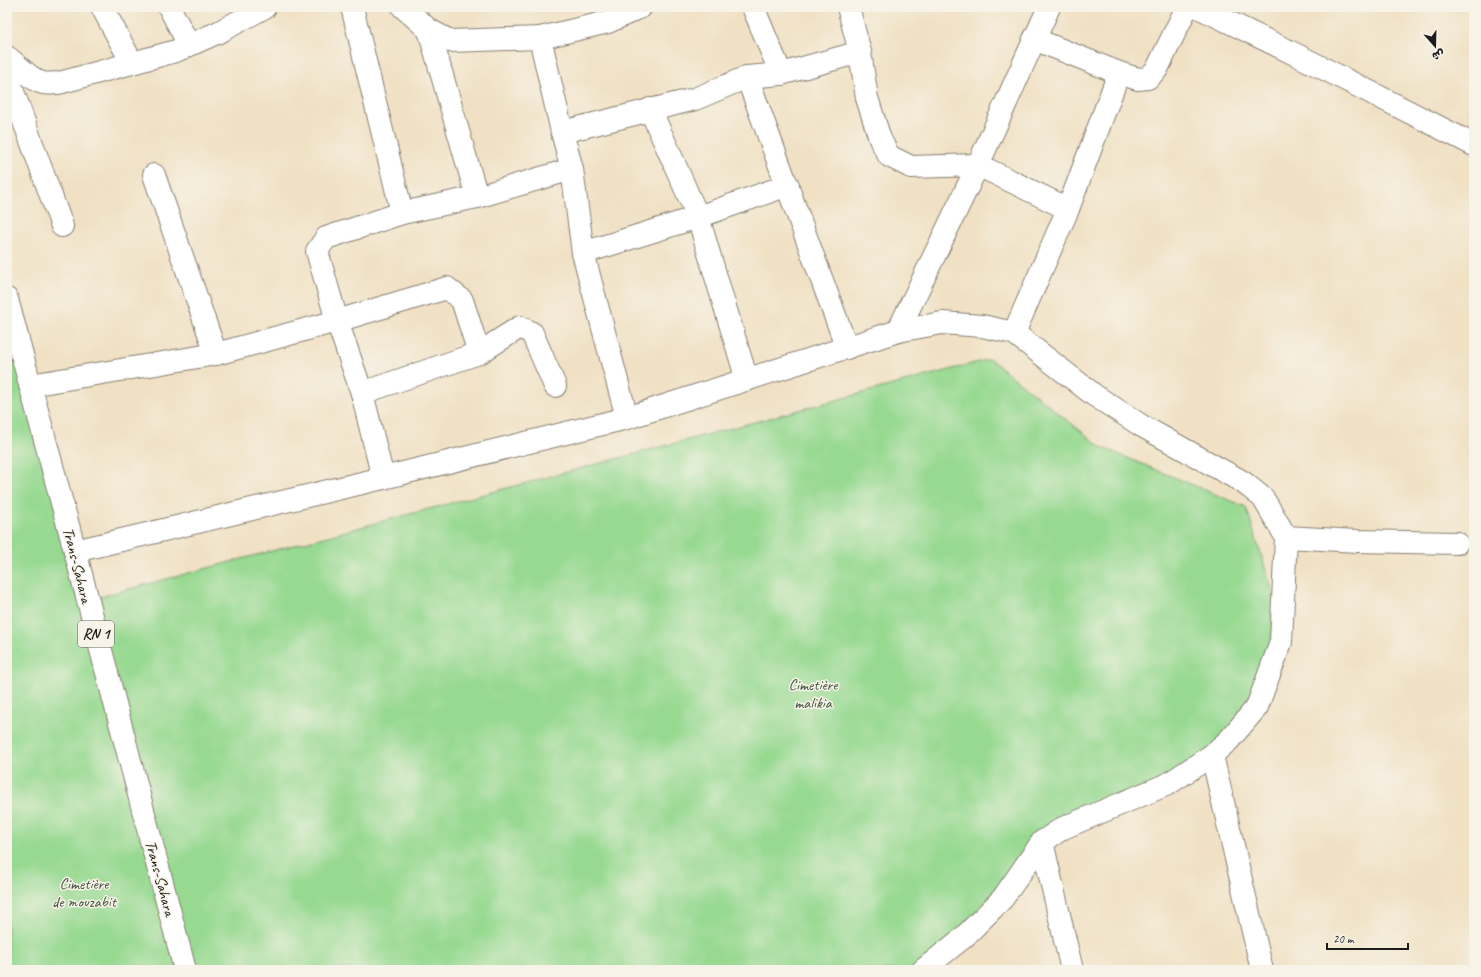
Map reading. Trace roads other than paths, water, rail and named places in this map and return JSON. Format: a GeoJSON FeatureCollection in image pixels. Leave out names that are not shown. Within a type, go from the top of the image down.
{"type":"FeatureCollection","features":[{"type":"Feature","properties":{"kind":"street"},"geometry":{"type":"LineString","coordinates":[[102,7],[132,64]]}},
{"type":"Feature","properties":{"kind":"street"},"geometry":{"type":"LineString","coordinates":[[169,7],[189,45]]}},
{"type":"Feature","properties":{"kind":"street"},"geometry":{"type":"LineString","coordinates":[[7,57],[19,65],[33,79],[42,83],[59,83],[176,51],[219,32],[265,7]]}},
{"type":"Feature","properties":{"kind":"street"},"geometry":{"type":"LineString","coordinates":[[352,7],[402,213]]}},
{"type":"Feature","properties":{"kind":"street"},"geometry":{"type":"LineString","coordinates":[[403,7],[429,30],[450,41],[540,38],[604,14],[641,7]]}},
{"type":"Feature","properties":{"kind":"street"},"geometry":{"type":"LineString","coordinates":[[753,7],[781,74]]}},
{"type":"Feature","properties":{"kind":"street"},"geometry":{"type":"LineString","coordinates":[[848,7],[860,52],[867,98],[880,139],[889,156],[911,167],[978,165],[1068,209]]}},
{"type":"Feature","properties":{"kind":"street"},"geometry":{"type":"LineString","coordinates":[[898,332],[978,165],[1049,7]]}},
{"type":"Feature","properties":{"kind":"street"},"geometry":{"type":"LineString","coordinates":[[1034,39],[1119,73],[1138,79],[1148,78],[1157,69],[1187,7]]}},
{"type":"Feature","properties":{"kind":"street"},"geometry":{"type":"LineString","coordinates":[[1198,7],[1303,58],[1474,145]]}},
{"type":"Feature","properties":{"kind":"street"},"geometry":{"type":"LineString","coordinates":[[429,30],[477,197]]}},
{"type":"Feature","properties":{"kind":"street"},"geometry":{"type":"LineString","coordinates":[[540,38],[572,169],[583,253],[627,418]]}},
{"type":"Feature","properties":{"kind":"street"},"geometry":{"type":"LineString","coordinates":[[562,132],[695,99],[748,77],[781,74],[860,52]]}},
{"type":"Feature","properties":{"kind":"street"},"geometry":{"type":"LineString","coordinates":[[1014,334],[1068,209],[1119,73]]}},
{"type":"Feature","properties":{"kind":"street"},"geometry":{"type":"LineString","coordinates":[[7,75],[62,226]]}},
{"type":"Feature","properties":{"kind":"street"},"geometry":{"type":"LineString","coordinates":[[748,77],[847,348]]}},
{"type":"Feature","properties":{"kind":"street"},"geometry":{"type":"LineString","coordinates":[[650,109],[698,217],[747,380]]}},
{"type":"Feature","properties":{"kind":"street"},"geometry":{"type":"LineString","coordinates":[[383,478],[362,393],[337,321],[317,252],[326,238],[402,213],[477,197],[572,169]]}},
{"type":"Feature","properties":{"kind":"street"},"geometry":{"type":"LineString","coordinates":[[154,175],[216,354]]}},
{"type":"Feature","properties":{"kind":"street"},"geometry":{"type":"LineString","coordinates":[[583,253],[698,217],[788,185]]}},
{"type":"Feature","properties":{"kind":"street"},"geometry":{"type":"LineString","coordinates":[[30,385],[216,354],[337,321],[447,288],[462,300],[479,353]]}},
{"type":"Feature","properties":{"kind":"street","name":"Trans-Sahara"},"geometry":{"type":"LineString","coordinates":[[7,299],[185,970]]}},
{"type":"Feature","properties":{"kind":"street"},"geometry":{"type":"LineString","coordinates":[[75,551],[627,418],[898,332],[942,323],[982,326],[1014,334],[1094,395],[1142,426],[1243,482],[1263,498],[1286,537],[1281,642],[1257,707],[1229,740],[1212,755],[1168,784],[1063,828],[1042,842],[1003,898],[964,937],[924,970]]}},
{"type":"Feature","properties":{"kind":"street"},"geometry":{"type":"LineString","coordinates":[[362,393],[479,353],[520,327],[532,333],[555,386]]}},
{"type":"Feature","properties":{"kind":"street"},"geometry":{"type":"LineString","coordinates":[[1286,537],[1357,541],[1457,543]]}},
{"type":"Feature","properties":{"kind":"street"},"geometry":{"type":"LineString","coordinates":[[1212,755],[1262,970]]}},
{"type":"Feature","properties":{"kind":"street"},"geometry":{"type":"LineString","coordinates":[[1042,842],[1072,970]]}},
{"type":"Feature","properties":{"kind":"park label","name":"Cimetière malikia"},"geometry":{"type":"Point","coordinates":[813,693]}},
{"type":"Feature","properties":{"kind":"park label","name":"Cimetière de mouzabit"},"geometry":{"type":"Point","coordinates":[84,892]}}]}
